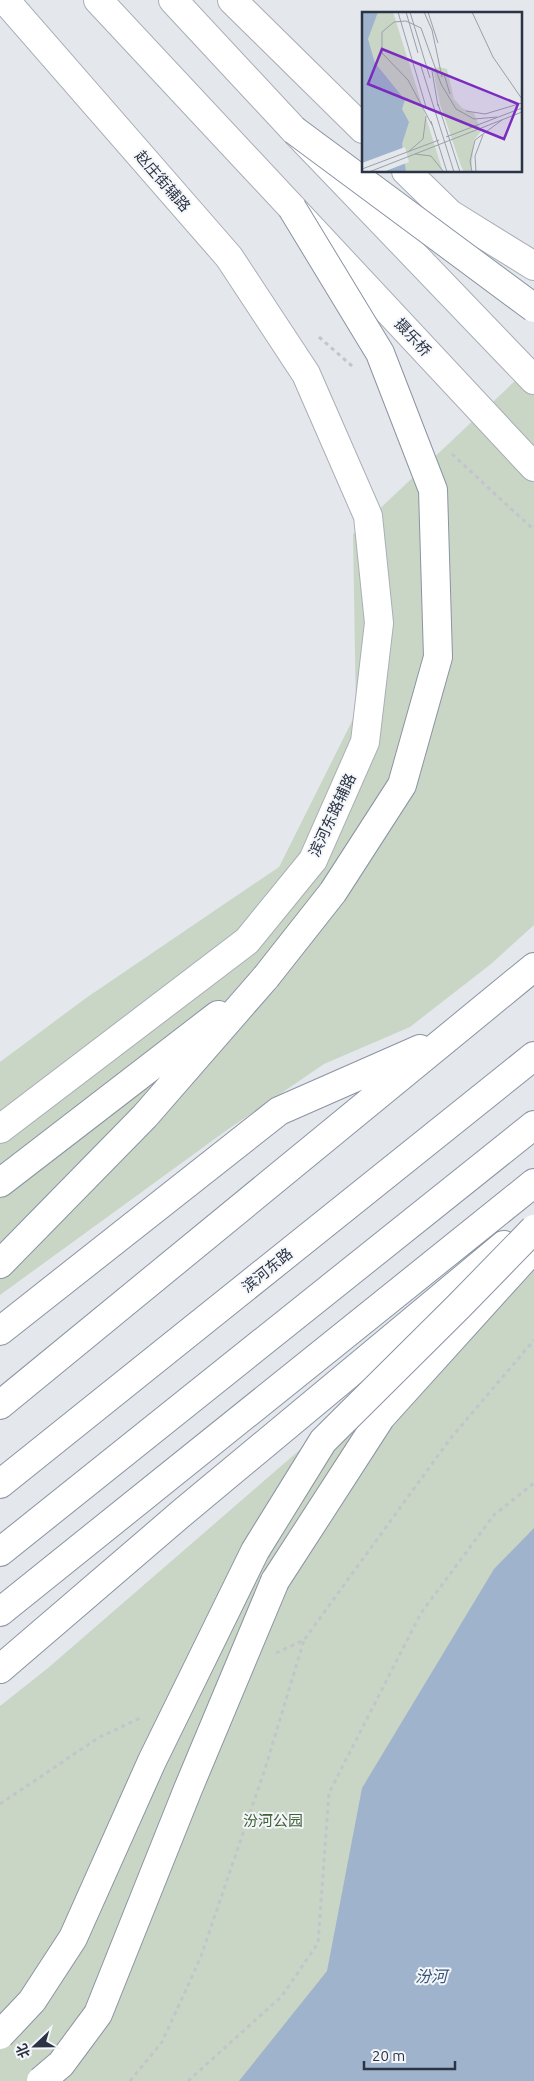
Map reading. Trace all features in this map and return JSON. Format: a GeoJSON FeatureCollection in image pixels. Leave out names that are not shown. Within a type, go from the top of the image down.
{"type":"FeatureCollection","features":[{"type":"Feature","properties":{"kind":"main road","name":"赵庄街辅路"},"geometry":{"type":"LineString","coordinates":[[5,0],[229,257],[306,374]]}},
{"type":"Feature","properties":{"kind":"main road"},"geometry":{"type":"LineString","coordinates":[[0,1264],[145,1116],[266,977],[333,892],[402,785],[438,657],[433,490],[380,352],[292,208],[98,0]]}},
{"type":"Feature","properties":{"kind":"main road"},"geometry":{"type":"LineString","coordinates":[[174,0],[294,130],[534,380]]}},
{"type":"Feature","properties":{"kind":"main road"},"geometry":{"type":"LineString","coordinates":[[232,0],[362,128]]}},
{"type":"Feature","properties":{"kind":"main road"},"geometry":{"type":"LineString","coordinates":[[294,130],[534,308]]}},
{"type":"Feature","properties":{"kind":"main road"},"geometry":{"type":"LineString","coordinates":[[407,172],[450,214],[534,266]]}},
{"type":"Feature","properties":{"kind":"main road","name":"摄乐桥"},"geometry":{"type":"LineString","coordinates":[[292,208],[534,467]]}},
{"type":"Feature","properties":{"kind":"main road","name":"滨河东路辅路"},"geometry":{"type":"LineString","coordinates":[[0,1128],[247,941],[313,860],[365,742],[379,622],[368,516],[306,374]]}},
{"type":"Feature","properties":{"kind":"main road"},"geometry":{"type":"LineString","coordinates":[[0,1405],[534,967]]}},
{"type":"Feature","properties":{"kind":"main road"},"geometry":{"type":"LineString","coordinates":[[0,1183],[266,977]]}},
{"type":"Feature","properties":{"kind":"main road"},"geometry":{"type":"LineString","coordinates":[[0,1331],[279,1111],[451,1035]]}},
{"type":"Feature","properties":{"kind":"main road","name":"滨河东路"},"geometry":{"type":"LineString","coordinates":[[0,1484],[534,1056]]}},
{"type":"Feature","properties":{"kind":"main road"},"geometry":{"type":"LineString","coordinates":[[0,1552],[534,1124]]}},
{"type":"Feature","properties":{"kind":"main road"},"geometry":{"type":"LineString","coordinates":[[0,1612],[534,1183]]}},
{"type":"Feature","properties":{"kind":"main road"},"geometry":{"type":"LineString","coordinates":[[0,1669],[183,1512],[534,1220]]}},
{"type":"Feature","properties":{"kind":"main road"},"geometry":{"type":"LineString","coordinates":[[0,2035],[32,2001],[73,1938],[152,1761],[255,1551],[323,1441],[534,1229]]}},
{"type":"Feature","properties":{"kind":"main road"},"geometry":{"type":"LineString","coordinates":[[41,2081],[61,2064],[98,2014],[188,1789],[275,1580],[381,1417],[534,1248]]}},
{"type":"Feature","properties":{"kind":"path"},"geometry":{"type":"LineString","coordinates":[[316,334],[352,366]]}},
{"type":"Feature","properties":{"kind":"path"},"geometry":{"type":"LineString","coordinates":[[446,450],[534,530]]}},
{"type":"Feature","properties":{"kind":"path"},"geometry":{"type":"LineString","coordinates":[[188,2081],[282,1996],[318,1943],[329,1793],[421,1613],[494,1515],[534,1484]]}},
{"type":"Feature","properties":{"kind":"path"},"geometry":{"type":"LineString","coordinates":[[130,2081],[162,2042],[200,1959],[265,1770],[304,1640]]}},
{"type":"Feature","properties":{"kind":"green space"},"geometry":{"type":"Polygon","coordinates":[[[534,363],[534,925],[491,964],[410,1027],[324,1064],[227,1130],[0,1295],[0,1062],[86,998],[279,867],[356,713],[353,534],[534,363]]]}},
{"type":"Feature","properties":{"kind":"green space","name":"汾河公园"},"geometry":{"type":"Polygon","coordinates":[[[534,1247],[534,2081],[0,2081],[0,1706],[48,1668],[534,1247]]]}},
{"type":"Feature","properties":{"kind":"water","name":"汾河"},"geometry":{"type":"Polygon","coordinates":[[[534,1528],[534,2081],[239,2081],[327,1971],[362,1788],[494,1569],[534,1528]]]}}]}
